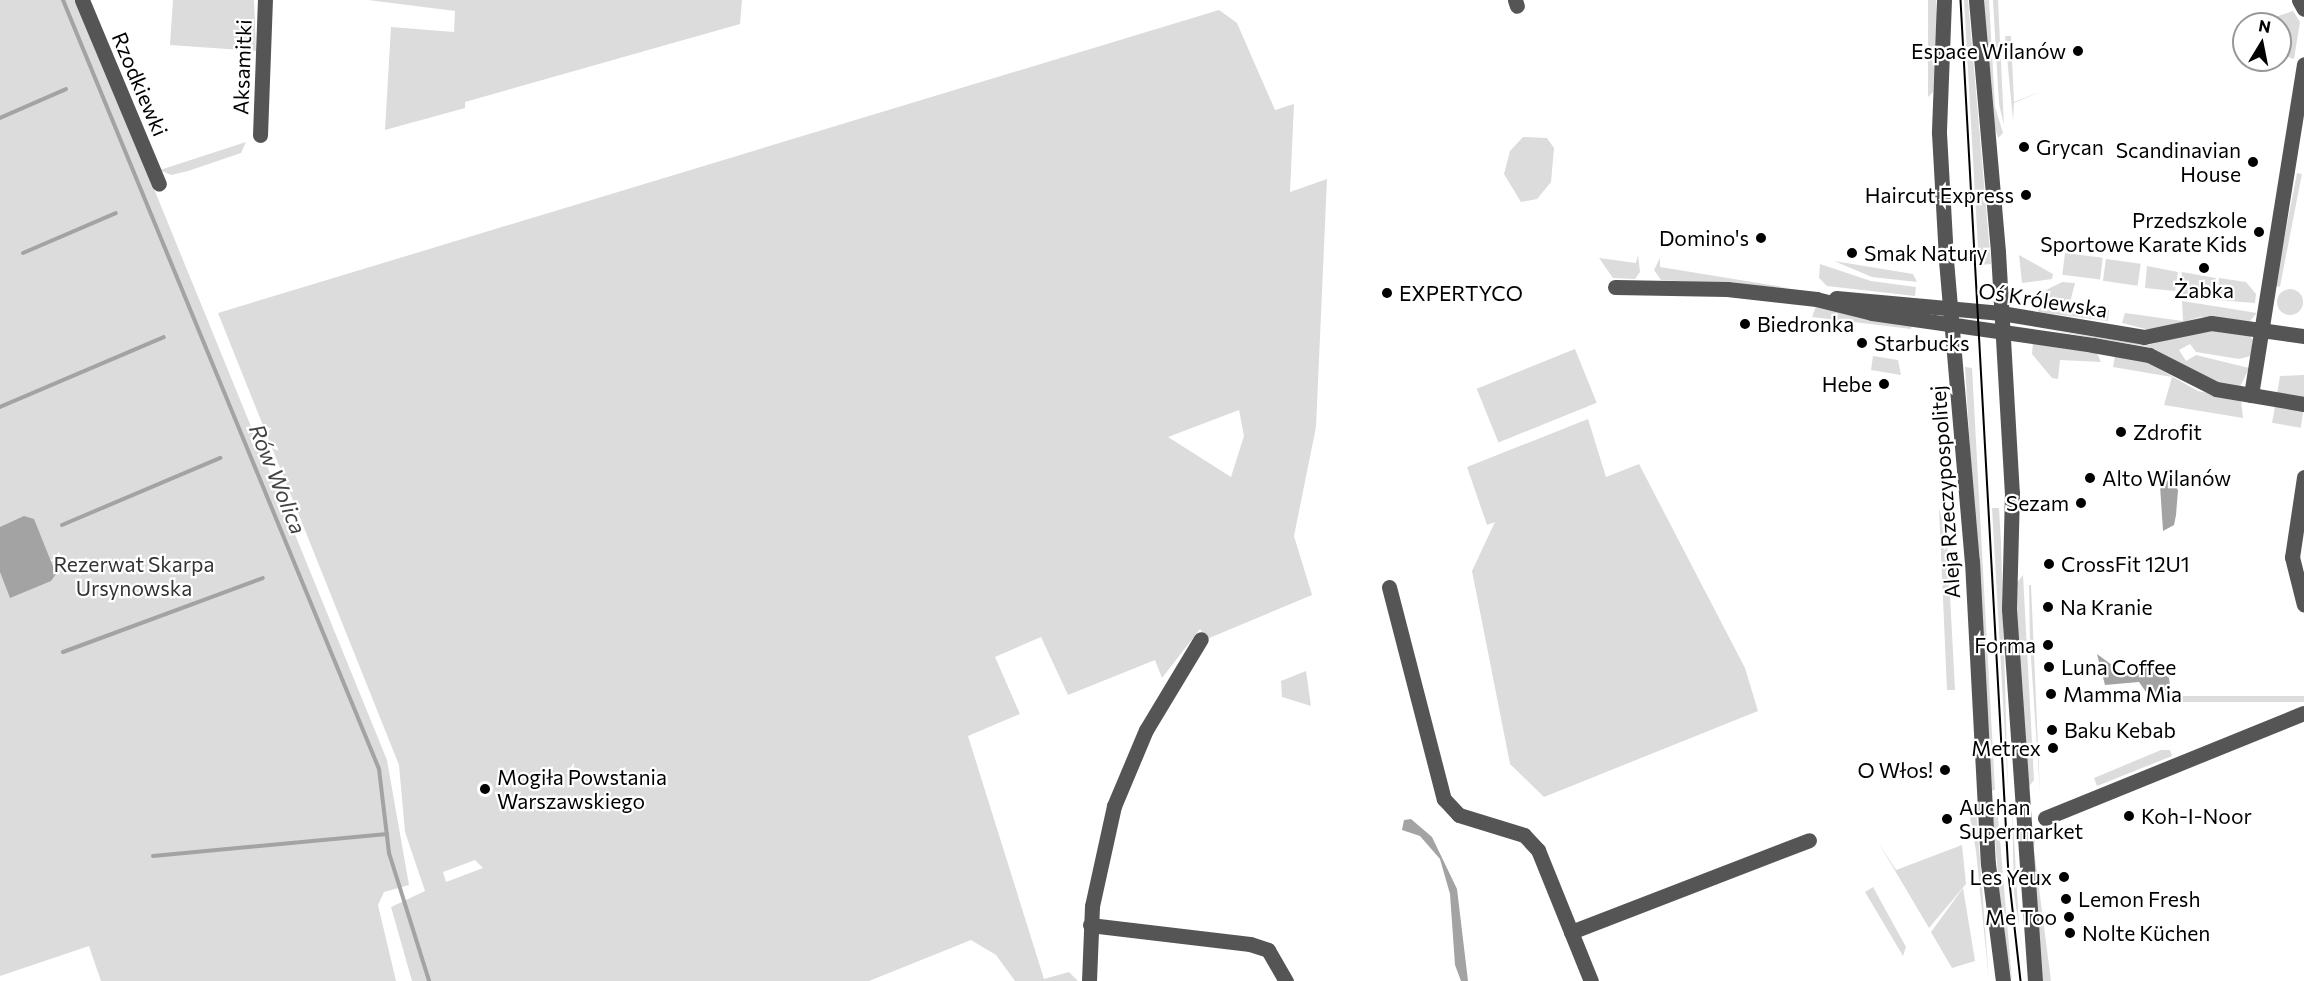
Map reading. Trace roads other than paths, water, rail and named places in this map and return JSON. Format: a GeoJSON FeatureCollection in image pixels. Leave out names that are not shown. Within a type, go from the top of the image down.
{"type":"FeatureCollection","features":[{"type":"Feature","properties":{"kind":"street","name":"Rzodkiewki"},"geometry":{"type":"LineString","coordinates":[[82,0],[159,184]]}},
{"type":"Feature","properties":{"kind":"street","name":"Aksamitki"},"geometry":{"type":"LineString","coordinates":[[260,135],[265,0]]}},
{"type":"Feature","properties":{"kind":"street","name":"Aleja Rzeczypospolitej"},"geometry":{"type":"LineString","coordinates":[[1944,0],[1939,144],[1950,307],[1953,322],[1988,864],[2003,981]]}},
{"type":"Feature","properties":{"kind":"street"},"geometry":{"type":"LineString","coordinates":[[1976,0],[2001,313],[2012,506],[2009,609],[2035,981]]}},
{"type":"Feature","properties":{"kind":"street"},"geometry":{"type":"LineString","coordinates":[[2299,0],[2304,9]]}},
{"type":"Feature","properties":{"kind":"street"},"geometry":{"type":"LineString","coordinates":[[2251,395],[2304,64]]}},
{"type":"Feature","properties":{"kind":"street","name":"Oś Królewska"},"geometry":{"type":"LineString","coordinates":[[1615,287],[1727,289],[1816,299],[2002,330],[2149,355],[2200,384],[2304,404]]}},
{"type":"Feature","properties":{"kind":"street","name":"Oś Królewska"},"geometry":{"type":"LineString","coordinates":[[1816,299],[1875,298],[2001,313],[2144,337],[2211,323],[2304,336]]}},
{"type":"Feature","properties":{"kind":"street"},"geometry":{"type":"LineString","coordinates":[[2304,477],[2292,557],[2304,605]]}},
{"type":"Feature","properties":{"kind":"street"},"geometry":{"type":"LineString","coordinates":[[1389,587],[1444,799],[1459,815],[1524,835],[1538,850],[1591,981]]}},
{"type":"Feature","properties":{"kind":"street"},"geometry":{"type":"LineString","coordinates":[[1089,981],[1090,924],[1103,850],[1128,768],[1201,639]]}},
{"type":"Feature","properties":{"kind":"street"},"geometry":{"type":"LineString","coordinates":[[2045,818],[2304,713]]}},
{"type":"Feature","properties":{"kind":"street"},"geometry":{"type":"LineString","coordinates":[[1571,932],[1809,840]]}},
{"type":"Feature","properties":{"kind":"street"},"geometry":{"type":"LineString","coordinates":[[1090,924],[1250,944],[1268,950],[1286,981]]}},
{"type":"Feature","properties":{"kind":"waterway","name":"Rów Wolica"},"geometry":{"type":"LineString","coordinates":[[63,0],[379,769],[389,853],[429,981]]}},
{"type":"Feature","properties":{"kind":"waterway"},"geometry":{"type":"LineString","coordinates":[[0,118],[66,89]]}},
{"type":"Feature","properties":{"kind":"waterway"},"geometry":{"type":"LineString","coordinates":[[23,253],[116,213]]}},
{"type":"Feature","properties":{"kind":"waterway"},"geometry":{"type":"LineString","coordinates":[[0,407],[164,337]]}},
{"type":"Feature","properties":{"kind":"waterway"},"geometry":{"type":"LineString","coordinates":[[62,525],[220,458]]}},
{"type":"Feature","properties":{"kind":"waterway"},"geometry":{"type":"LineString","coordinates":[[63,652],[263,578]]}},
{"type":"Feature","properties":{"kind":"waterway"},"geometry":{"type":"LineString","coordinates":[[153,856],[387,834]]}},
{"type":"Feature","properties":{"kind":"tram line"},"geometry":{"type":"LineString","coordinates":[[1961,0],[2009,874],[2021,981]]}},
{"type":"Feature","properties":{"kind":"place","name":"Espace Wilanów"},"geometry":{"type":"Point","coordinates":[2078,51]}},
{"type":"Feature","properties":{"kind":"place","name":"Grycan"},"geometry":{"type":"Point","coordinates":[2024,147]}},
{"type":"Feature","properties":{"kind":"place","name":"Scandinavian House"},"geometry":{"type":"Point","coordinates":[2253,162]}},
{"type":"Feature","properties":{"kind":"place","name":"Haircut Express"},"geometry":{"type":"Point","coordinates":[2026,195]}},
{"type":"Feature","properties":{"kind":"place","name":"Przedszkole Sportowe Karate Kids"},"geometry":{"type":"Point","coordinates":[2259,232]}},
{"type":"Feature","properties":{"kind":"place","name":"Domino's"},"geometry":{"type":"Point","coordinates":[1761,238]}},
{"type":"Feature","properties":{"kind":"place","name":"Smak Natury"},"geometry":{"type":"Point","coordinates":[1852,253]}},
{"type":"Feature","properties":{"kind":"place","name":"Żabka"},"geometry":{"type":"Point","coordinates":[2204,268]}},
{"type":"Feature","properties":{"kind":"place","name":"EXPERTYCO"},"geometry":{"type":"Point","coordinates":[1387,293]}},
{"type":"Feature","properties":{"kind":"place","name":"Biedronka"},"geometry":{"type":"Point","coordinates":[1745,324]}},
{"type":"Feature","properties":{"kind":"place","name":"Starbucks"},"geometry":{"type":"Point","coordinates":[1862,343]}},
{"type":"Feature","properties":{"kind":"place","name":"Hebe"},"geometry":{"type":"Point","coordinates":[1884,384]}},
{"type":"Feature","properties":{"kind":"place","name":"Zdrofit"},"geometry":{"type":"Point","coordinates":[2121,432]}},
{"type":"Feature","properties":{"kind":"place","name":"Alto Wilanów"},"geometry":{"type":"Point","coordinates":[2090,478]}},
{"type":"Feature","properties":{"kind":"place","name":"Sezam"},"geometry":{"type":"Point","coordinates":[2081,503]}},
{"type":"Feature","properties":{"kind":"place","name":"CrossFit 12U1"},"geometry":{"type":"Point","coordinates":[2049,564]}},
{"type":"Feature","properties":{"kind":"place","name":"Na Kranie"},"geometry":{"type":"Point","coordinates":[2048,607]}},
{"type":"Feature","properties":{"kind":"place","name":"Forma"},"geometry":{"type":"Point","coordinates":[2048,645]}},
{"type":"Feature","properties":{"kind":"place","name":"Luna Coffee"},"geometry":{"type":"Point","coordinates":[2049,667]}},
{"type":"Feature","properties":{"kind":"place","name":"Mamma Mia"},"geometry":{"type":"Point","coordinates":[2051,694]}},
{"type":"Feature","properties":{"kind":"place","name":"Baku Kebab"},"geometry":{"type":"Point","coordinates":[2052,730]}},
{"type":"Feature","properties":{"kind":"place","name":"Metrex"},"geometry":{"type":"Point","coordinates":[2053,748]}},
{"type":"Feature","properties":{"kind":"place","name":"O Włos!"},"geometry":{"type":"Point","coordinates":[1945,770]}},
{"type":"Feature","properties":{"kind":"place","name":"Mogiła Powstania Warszawskiego"},"geometry":{"type":"Point","coordinates":[485,789]}},
{"type":"Feature","properties":{"kind":"place","name":"Koh-I-Noor"},"geometry":{"type":"Point","coordinates":[2129,816]}},
{"type":"Feature","properties":{"kind":"place","name":"Auchan Supermarket"},"geometry":{"type":"Point","coordinates":[1947,819]}},
{"type":"Feature","properties":{"kind":"place","name":"Les Yeux"},"geometry":{"type":"Point","coordinates":[2064,877]}},
{"type":"Feature","properties":{"kind":"place","name":"Lemon Fresh"},"geometry":{"type":"Point","coordinates":[2066,899]}},
{"type":"Feature","properties":{"kind":"place","name":"Me Too"},"geometry":{"type":"Point","coordinates":[2069,917]}},
{"type":"Feature","properties":{"kind":"place","name":"Nolte Küchen"},"geometry":{"type":"Point","coordinates":[2070,933]}},
{"type":"Feature","properties":{"kind":"park label","name":"Rezerwat Skarpa Ursynowska"},"geometry":{"type":"Point","coordinates":[134,576]}}]}
